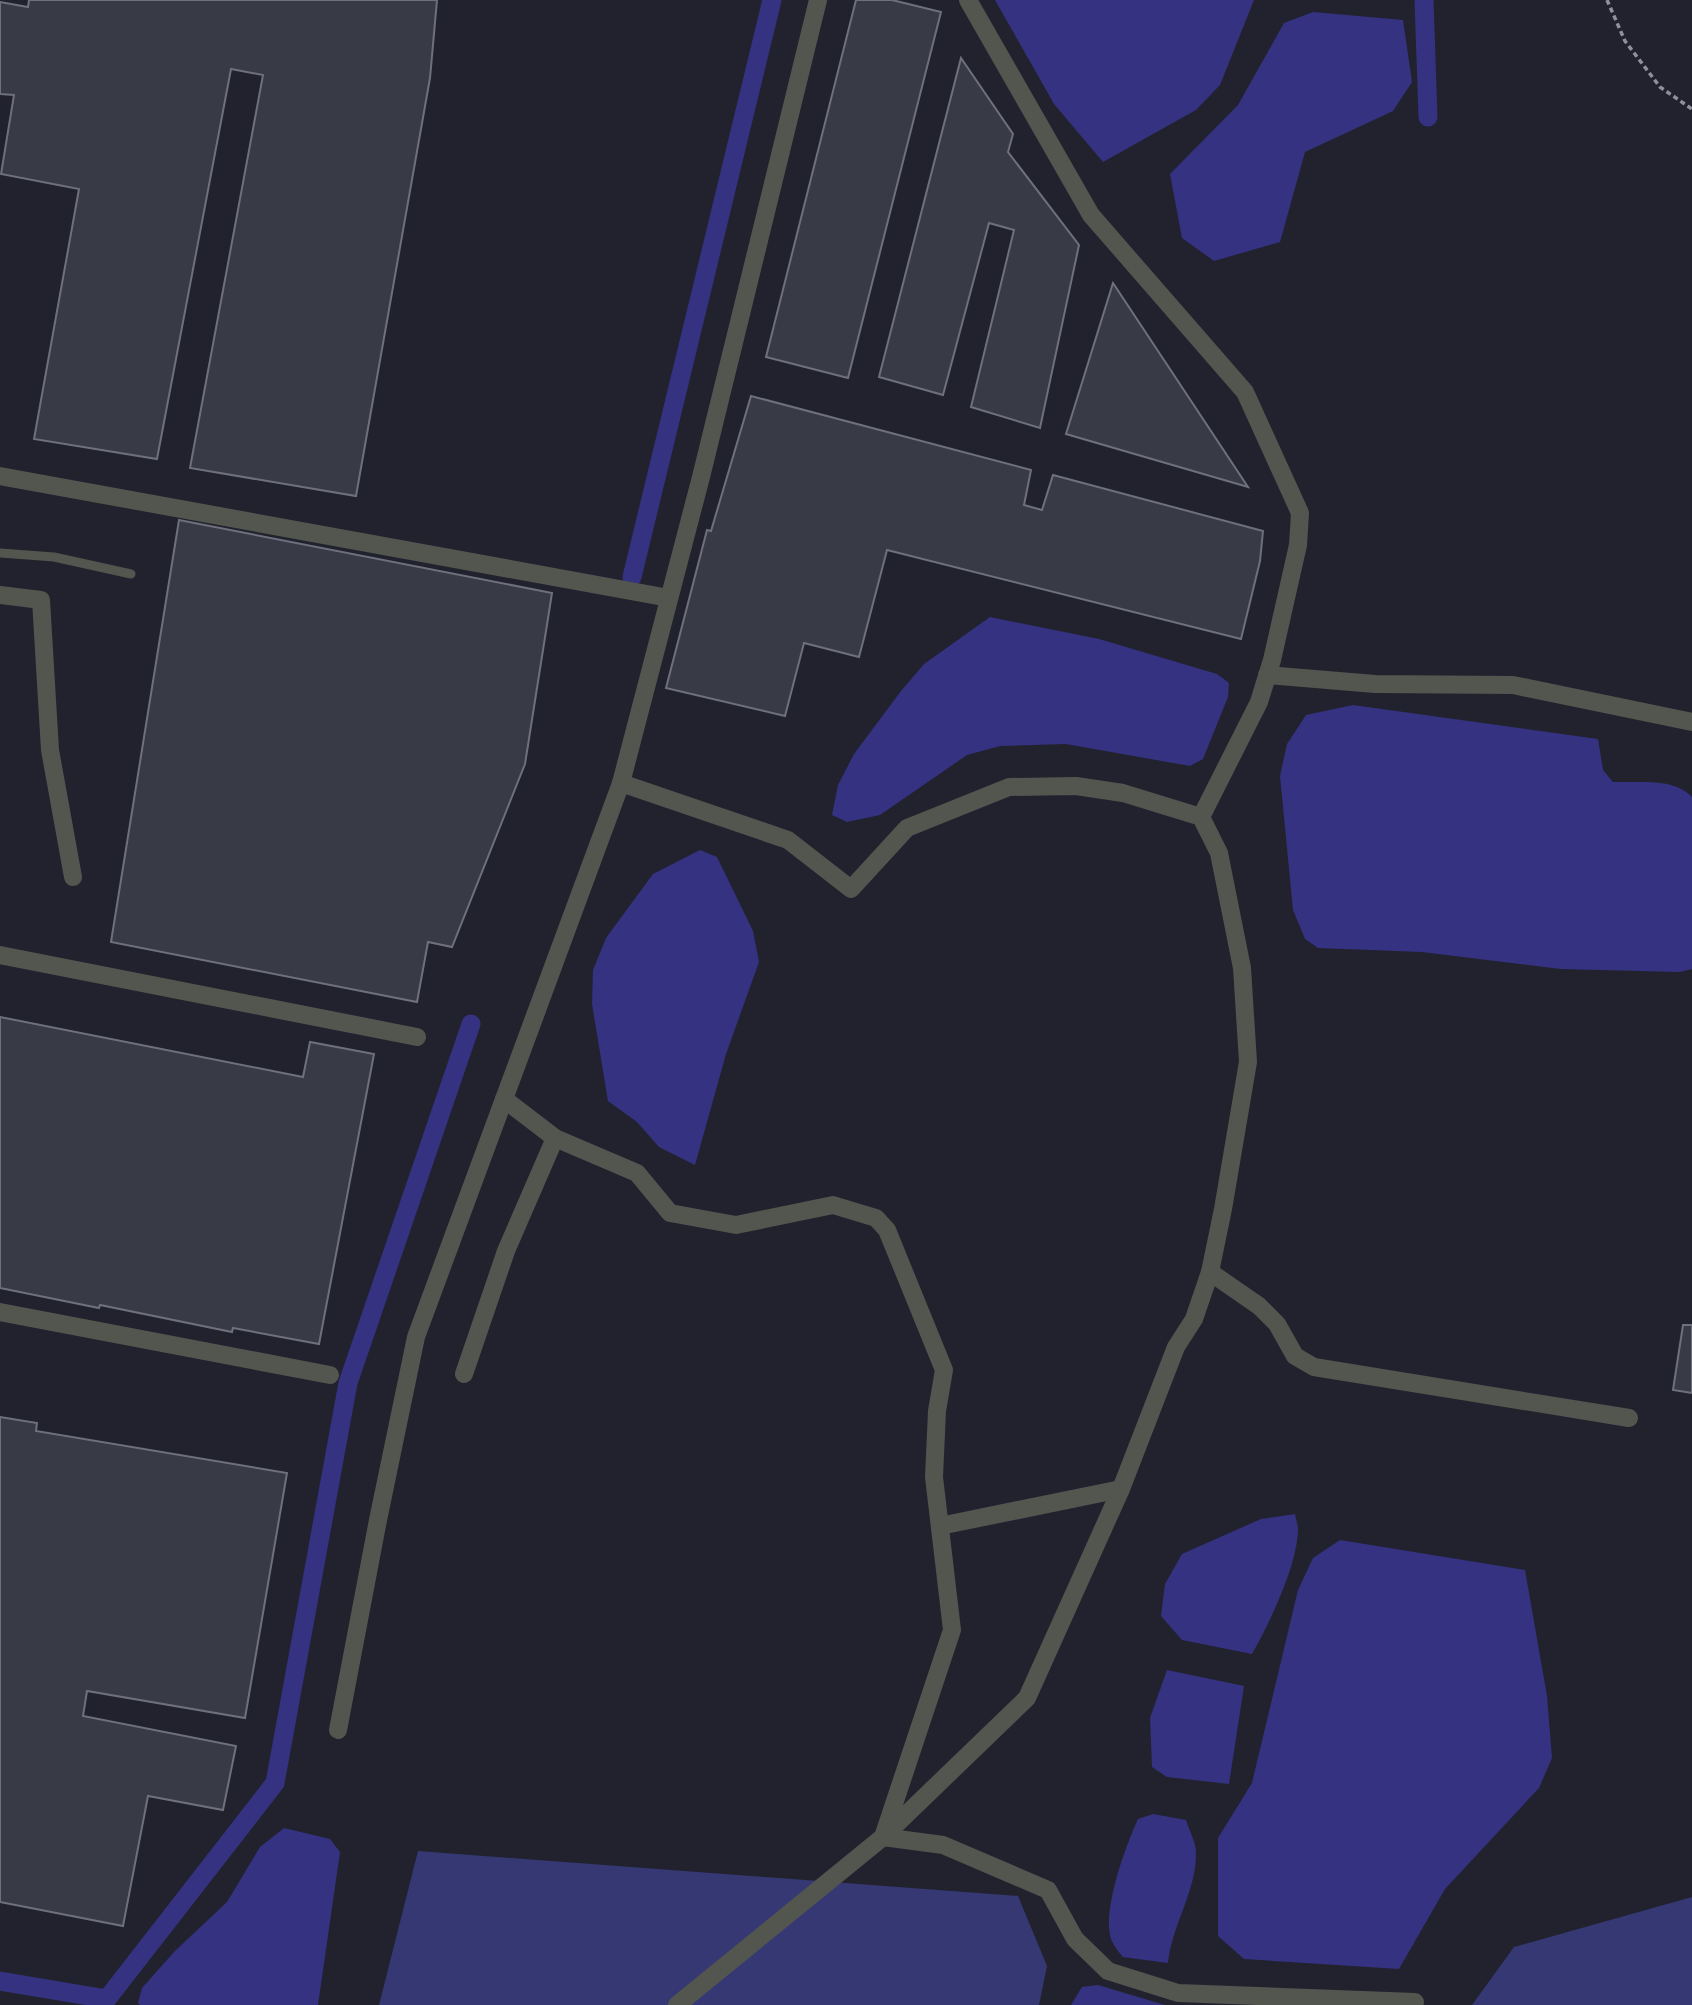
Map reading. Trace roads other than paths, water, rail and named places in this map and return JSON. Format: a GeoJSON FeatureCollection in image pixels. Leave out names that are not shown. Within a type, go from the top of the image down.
{"type":"FeatureCollection","features":[{"type":"Feature","properties":{"kind":"street"},"geometry":{"type":"LineString","coordinates":[[338,1730],[416,1337],[621,783],[701,477],[818,0]]}},
{"type":"Feature","properties":{"kind":"street"},"geometry":{"type":"LineString","coordinates":[[968,0],[1091,215],[1245,392],[1300,513],[1298,545],[1267,675],[1258,702],[1201,817]]}},
{"type":"Feature","properties":{"kind":"street"},"geometry":{"type":"LineString","coordinates":[[0,475],[669,598]]}},
{"type":"Feature","properties":{"kind":"street"},"geometry":{"type":"LineString","coordinates":[[0,595],[41,600],[50,750],[73,877]]}},
{"type":"Feature","properties":{"kind":"street"},"geometry":{"type":"LineString","coordinates":[[1267,675],[1375,684],[1513,685],[1692,722]]}},
{"type":"Feature","properties":{"kind":"street"},"geometry":{"type":"LineString","coordinates":[[621,783],[788,840],[851,889],[907,828],[1009,787],[1076,786],[1123,793],[1201,817],[1219,853],[1242,968],[1248,1062],[1223,1209],[1210,1272],[1195,1319],[1176,1347],[1121,1489],[1027,1698],[883,1837],[677,2005]]}},
{"type":"Feature","properties":{"kind":"street"},"geometry":{"type":"LineString","coordinates":[[0,955],[417,1037]]}},
{"type":"Feature","properties":{"kind":"street"},"geometry":{"type":"LineString","coordinates":[[504,1099],[555,1138],[637,1173],[670,1213],[736,1225],[832,1205],[876,1218],[887,1230],[944,1370],[937,1411],[934,1478],[953,1630],[883,1837]]}},
{"type":"Feature","properties":{"kind":"street"},"geometry":{"type":"LineString","coordinates":[[464,1374],[506,1251],[555,1138]]}},
{"type":"Feature","properties":{"kind":"street"},"geometry":{"type":"LineString","coordinates":[[1210,1272],[1259,1306],[1277,1324],[1296,1356],[1314,1367],[1629,1418]]}},
{"type":"Feature","properties":{"kind":"street"},"geometry":{"type":"LineString","coordinates":[[0,1312],[330,1375]]}},
{"type":"Feature","properties":{"kind":"street"},"geometry":{"type":"LineString","coordinates":[[940,1526],[1121,1489]]}},
{"type":"Feature","properties":{"kind":"street"},"geometry":{"type":"LineString","coordinates":[[883,1837],[943,1845],[1048,1890],[1074,1939],[1108,1971],[1178,1993],[1415,2002]]}},
{"type":"Feature","properties":{"kind":"lane"},"geometry":{"type":"LineString","coordinates":[[0,553],[54,557],[131,574]]}},
{"type":"Feature","properties":{"kind":"waterway"},"geometry":{"type":"LineString","coordinates":[[632,577],[772,0]]}},
{"type":"Feature","properties":{"kind":"waterway"},"geometry":{"type":"LineString","coordinates":[[1424,0],[1428,117]]}},
{"type":"Feature","properties":{"kind":"waterway"},"geometry":{"type":"LineString","coordinates":[[0,1981],[107,1999],[275,1783],[348,1383],[471,1024]]}}]}
